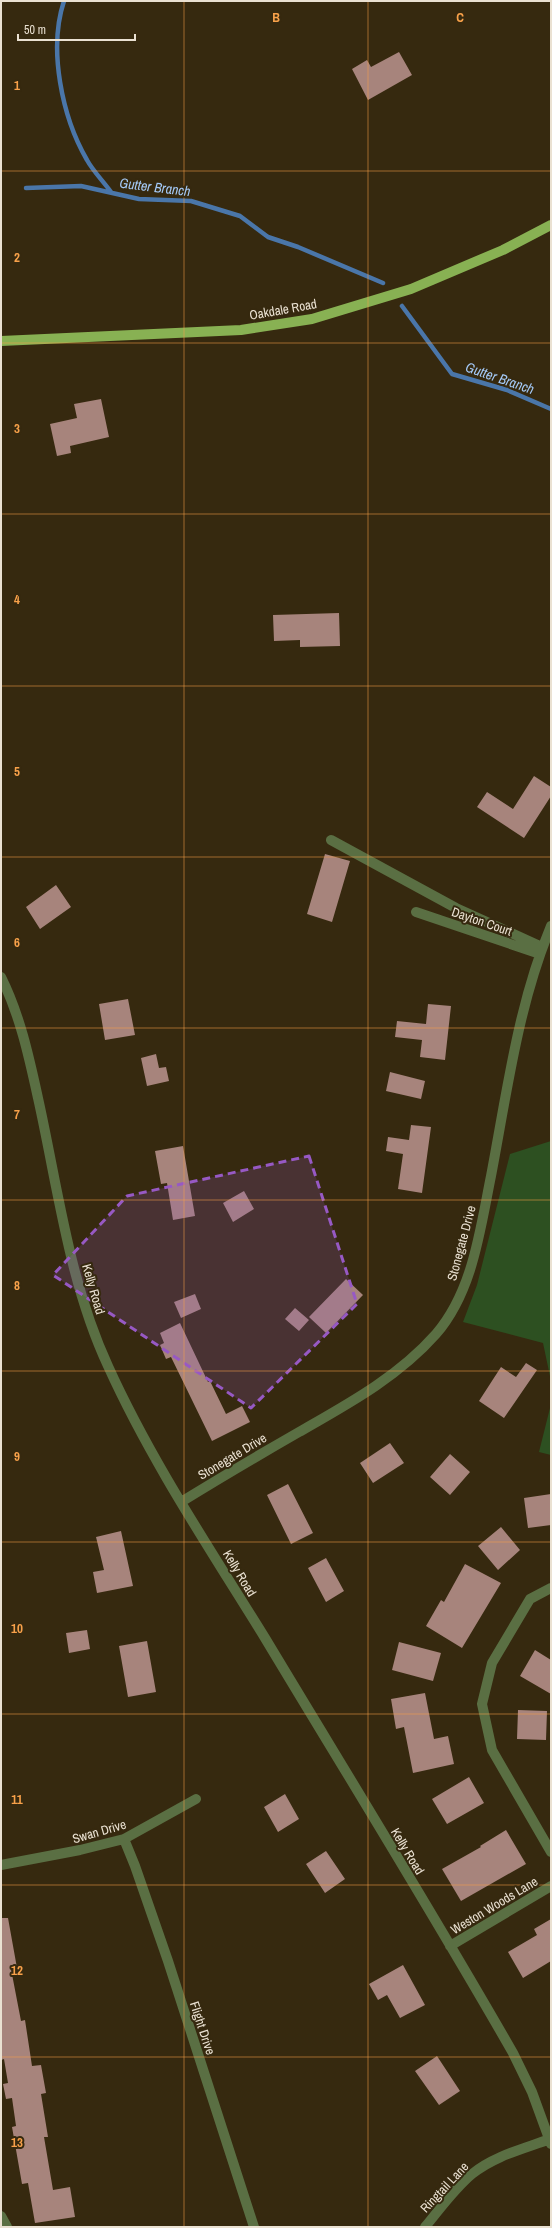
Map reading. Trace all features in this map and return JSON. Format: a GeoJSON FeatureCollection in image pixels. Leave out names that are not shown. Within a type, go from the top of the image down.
{"type":"FeatureCollection","features":[{"type":"Feature","properties":{"kind":"main road","name":"Oakdale Road"},"geometry":{"type":"LineString","coordinates":[[1,341],[241,330],[312,318],[411,289],[503,250],[551,225]]}},
{"type":"Feature","properties":{"kind":"street"},"geometry":{"type":"LineString","coordinates":[[331,840],[456,908],[541,951]]}},
{"type":"Feature","properties":{"kind":"street","name":"Dayton Court"},"geometry":{"type":"LineString","coordinates":[[416,912],[541,951]]}},
{"type":"Feature","properties":{"kind":"street","name":"Stonegate Drive"},"geometry":{"type":"LineString","coordinates":[[181,1502],[390,1377],[436,1334],[448,1318],[459,1298],[472,1262],[517,1039],[541,951],[551,926]]}},
{"type":"Feature","properties":{"kind":"street","name":"Kelly Road"},"geometry":{"type":"LineString","coordinates":[[1,977],[20,1026],[33,1078],[66,1233],[93,1331],[132,1417],[181,1502],[450,1946],[512,2053],[532,2092],[550,2142]]}},
{"type":"Feature","properties":{"kind":"street"},"geometry":{"type":"LineString","coordinates":[[551,1588],[530,1599],[492,1663],[482,1704],[492,1750],[551,1852]]}},
{"type":"Feature","properties":{"kind":"street","name":"Swan Drive"},"geometry":{"type":"LineString","coordinates":[[1,1865],[80,1850],[124,1839],[196,1800]]}},
{"type":"Feature","properties":{"kind":"street","name":"Flight Drive"},"geometry":{"type":"LineString","coordinates":[[124,1839],[168,1961],[254,2227]]}},
{"type":"Feature","properties":{"kind":"street","name":"Weston Woods Lane"},"geometry":{"type":"LineString","coordinates":[[450,1946],[551,1886]]}},
{"type":"Feature","properties":{"kind":"street","name":"Ringtail Lane"},"geometry":{"type":"LineString","coordinates":[[425,2227],[462,2183],[483,2166],[508,2154],[550,2142]]}},
{"type":"Feature","properties":{"kind":"street"},"geometry":{"type":"LineString","coordinates":[[1,2216],[7,2227]]}},
{"type":"Feature","properties":{"kind":"highlighted area"},"geometry":{"type":"Polygon","coordinates":[[[309,1156],[357,1304],[251,1408],[53,1275],[127,1196],[309,1156]]]}},
{"type":"Feature","properties":{"kind":"green space"},"geometry":{"type":"Polygon","coordinates":[[[551,1141],[551,1381],[543,1343],[463,1322],[477,1285],[510,1154],[551,1141]]]}},
{"type":"Feature","properties":{"kind":"green space"},"geometry":{"type":"Polygon","coordinates":[[[551,1404],[551,1455],[539,1452],[551,1404]]]}},
{"type":"Feature","properties":{"kind":"building"},"geometry":{"type":"Polygon","coordinates":[[[399,52],[412,75],[368,100],[352,69],[367,60],[371,67],[399,52]]]}},
{"type":"Feature","properties":{"kind":"building"},"geometry":{"type":"Polygon","coordinates":[[[101,399],[109,437],[70,446],[71,453],[57,456],[50,424],[77,418],[74,404],[101,399]]]}},
{"type":"Feature","properties":{"kind":"building"},"geometry":{"type":"Polygon","coordinates":[[[339,613],[340,646],[300,647],[300,640],[274,641],[273,615],[339,613]]]}},
{"type":"Feature","properties":{"kind":"building"},"geometry":{"type":"Polygon","coordinates":[[[534,776],[551,787],[551,796],[524,838],[477,807],[487,792],[513,809],[534,776]]]}},
{"type":"Feature","properties":{"kind":"building"},"geometry":{"type":"Polygon","coordinates":[[[325,854],[350,861],[332,922],[307,914],[325,854]]]}},
{"type":"Feature","properties":{"kind":"building"},"geometry":{"type":"Polygon","coordinates":[[[56,885],[71,907],[40,929],[26,907],[56,885]]]}},
{"type":"Feature","properties":{"kind":"building"},"geometry":{"type":"Polygon","coordinates":[[[128,999],[135,1035],[105,1040],[99,1004],[128,999]]]}},
{"type":"Feature","properties":{"kind":"building"},"geometry":{"type":"Polygon","coordinates":[[[428,1004],[451,1006],[445,1060],[420,1057],[422,1040],[395,1037],[397,1021],[426,1024],[428,1004]]]}},
{"type":"Feature","properties":{"kind":"building"},"geometry":{"type":"Polygon","coordinates":[[[156,1054],[159,1068],[166,1067],[169,1081],[147,1086],[141,1058],[156,1054]]]}},
{"type":"Feature","properties":{"kind":"building"},"geometry":{"type":"Polygon","coordinates":[[[390,1072],[425,1081],[421,1099],[386,1091],[390,1072]]]}},
{"type":"Feature","properties":{"kind":"building"},"geometry":{"type":"Polygon","coordinates":[[[411,1125],[431,1127],[422,1193],[398,1189],[403,1154],[386,1151],[388,1137],[409,1140],[411,1125]]]}},
{"type":"Feature","properties":{"kind":"building"},"geometry":{"type":"Polygon","coordinates":[[[183,1146],[195,1216],[173,1220],[167,1183],[161,1184],[155,1151],[183,1146]]]}},
{"type":"Feature","properties":{"kind":"building"},"geometry":{"type":"Polygon","coordinates":[[[244,1191],[254,1209],[233,1222],[223,1203],[244,1191]]]}},
{"type":"Feature","properties":{"kind":"building"},"geometry":{"type":"Polygon","coordinates":[[[346,1279],[363,1295],[326,1333],[309,1317],[346,1279]]]}},
{"type":"Feature","properties":{"kind":"building"},"geometry":{"type":"Polygon","coordinates":[[[195,1294],[201,1309],[181,1318],[174,1302],[195,1294]]]}},
{"type":"Feature","properties":{"kind":"building"},"geometry":{"type":"Polygon","coordinates":[[[295,1308],[309,1320],[299,1331],[285,1319],[295,1308]]]}},
{"type":"Feature","properties":{"kind":"building"},"geometry":{"type":"Polygon","coordinates":[[[180,1323],[208,1382],[210,1381],[226,1414],[242,1406],[250,1422],[212,1441],[171,1357],[166,1359],[160,1345],[164,1343],[160,1333],[180,1323]]]}},
{"type":"Feature","properties":{"kind":"building"},"geometry":{"type":"Polygon","coordinates":[[[526,1363],[537,1370],[504,1418],[479,1401],[501,1367],[516,1377],[526,1363]]]}},
{"type":"Feature","properties":{"kind":"building"},"geometry":{"type":"Polygon","coordinates":[[[390,1443],[404,1463],[373,1483],[360,1463],[390,1443]]]}},
{"type":"Feature","properties":{"kind":"building"},"geometry":{"type":"Polygon","coordinates":[[[450,1454],[470,1472],[450,1495],[430,1477],[450,1454]]]}},
{"type":"Feature","properties":{"kind":"building"},"geometry":{"type":"Polygon","coordinates":[[[288,1484],[313,1533],[291,1544],[267,1495],[288,1484]]]}},
{"type":"Feature","properties":{"kind":"building"},"geometry":{"type":"Polygon","coordinates":[[[551,1494],[551,1525],[528,1528],[524,1498],[551,1494]]]}},
{"type":"Feature","properties":{"kind":"building"},"geometry":{"type":"Polygon","coordinates":[[[501,1527],[520,1550],[498,1570],[478,1546],[501,1527]]]}},
{"type":"Feature","properties":{"kind":"building"},"geometry":{"type":"Polygon","coordinates":[[[121,1531],[133,1586],[97,1593],[93,1572],[104,1570],[96,1537],[121,1531]]]}},
{"type":"Feature","properties":{"kind":"building"},"geometry":{"type":"Polygon","coordinates":[[[326,1558],[344,1591],[326,1602],[308,1568],[326,1558]]]}},
{"type":"Feature","properties":{"kind":"building"},"geometry":{"type":"Polygon","coordinates":[[[465,1564],[501,1583],[462,1648],[426,1626],[441,1600],[444,1602],[465,1564]]]}},
{"type":"Feature","properties":{"kind":"building"},"geometry":{"type":"Polygon","coordinates":[[[87,1630],[90,1649],[69,1653],[66,1633],[87,1630]]]}},
{"type":"Feature","properties":{"kind":"building"},"geometry":{"type":"Polygon","coordinates":[[[147,1641],[156,1692],[128,1697],[119,1646],[147,1641]]]}},
{"type":"Feature","properties":{"kind":"building"},"geometry":{"type":"Polygon","coordinates":[[[399,1642],[441,1653],[433,1681],[392,1670],[399,1642]]]}},
{"type":"Feature","properties":{"kind":"building"},"geometry":{"type":"Polygon","coordinates":[[[535,1650],[551,1660],[551,1694],[520,1676],[535,1650]]]}},
{"type":"Feature","properties":{"kind":"building"},"geometry":{"type":"Polygon","coordinates":[[[425,1693],[434,1739],[448,1736],[454,1764],[413,1773],[404,1727],[396,1729],[391,1699],[425,1693]]]}},
{"type":"Feature","properties":{"kind":"building"},"geometry":{"type":"Polygon","coordinates":[[[518,1710],[547,1711],[546,1740],[517,1739],[518,1710]]]}},
{"type":"Feature","properties":{"kind":"building"},"geometry":{"type":"Polygon","coordinates":[[[469,1777],[484,1803],[447,1824],[432,1799],[469,1777]]]}},
{"type":"Feature","properties":{"kind":"building"},"geometry":{"type":"Polygon","coordinates":[[[285,1794],[299,1819],[278,1832],[264,1807],[285,1794]]]}},
{"type":"Feature","properties":{"kind":"building"},"geometry":{"type":"Polygon","coordinates":[[[506,1830],[526,1864],[461,1901],[442,1869],[481,1847],[480,1846],[506,1830]]]}},
{"type":"Feature","properties":{"kind":"building"},"geometry":{"type":"Polygon","coordinates":[[[326,1851],[345,1879],[325,1893],[306,1864],[326,1851]]]}},
{"type":"Feature","properties":{"kind":"building"},"geometry":{"type":"Polygon","coordinates":[[[1,1918],[8,1918],[17,1968],[11,1969],[21,2021],[25,2020],[32,2066],[41,2065],[46,2093],[41,2094],[48,2137],[44,2137],[53,2190],[70,2187],[75,2217],[35,2223],[28,2183],[22,2184],[12,2127],[16,2126],[12,2098],[6,2099],[3,2084],[8,2083],[4,2059],[1,2060],[1,1918]]]}},
{"type":"Feature","properties":{"kind":"building"},"geometry":{"type":"Polygon","coordinates":[[[551,1919],[551,1961],[523,1978],[508,1952],[537,1935],[534,1929],[551,1919]]]}},
{"type":"Feature","properties":{"kind":"building"},"geometry":{"type":"Polygon","coordinates":[[[403,1965],[425,2005],[400,2018],[387,1995],[378,2000],[369,1984],[403,1965]]]}},
{"type":"Feature","properties":{"kind":"building"},"geometry":{"type":"Polygon","coordinates":[[[437,2056],[460,2091],[439,2105],[415,2071],[437,2056]]]}},
{"type":"Feature","properties":{"kind":"waterway","name":"Gutter Branch"},"geometry":{"type":"LineString","coordinates":[[64,1],[59,20],[57,40],[60,82],[65,103],[78,143],[95,172],[111,192]]}},
{"type":"Feature","properties":{"kind":"waterway","name":"Gutter Branch"},"geometry":{"type":"LineString","coordinates":[[26,188],[81,186],[139,199],[191,201],[240,216],[268,237],[298,247],[383,283]]}},
{"type":"Feature","properties":{"kind":"waterway","name":"Gutter Branch"},"geometry":{"type":"LineString","coordinates":[[402,306],[452,374],[507,390],[551,409]]}}]}
